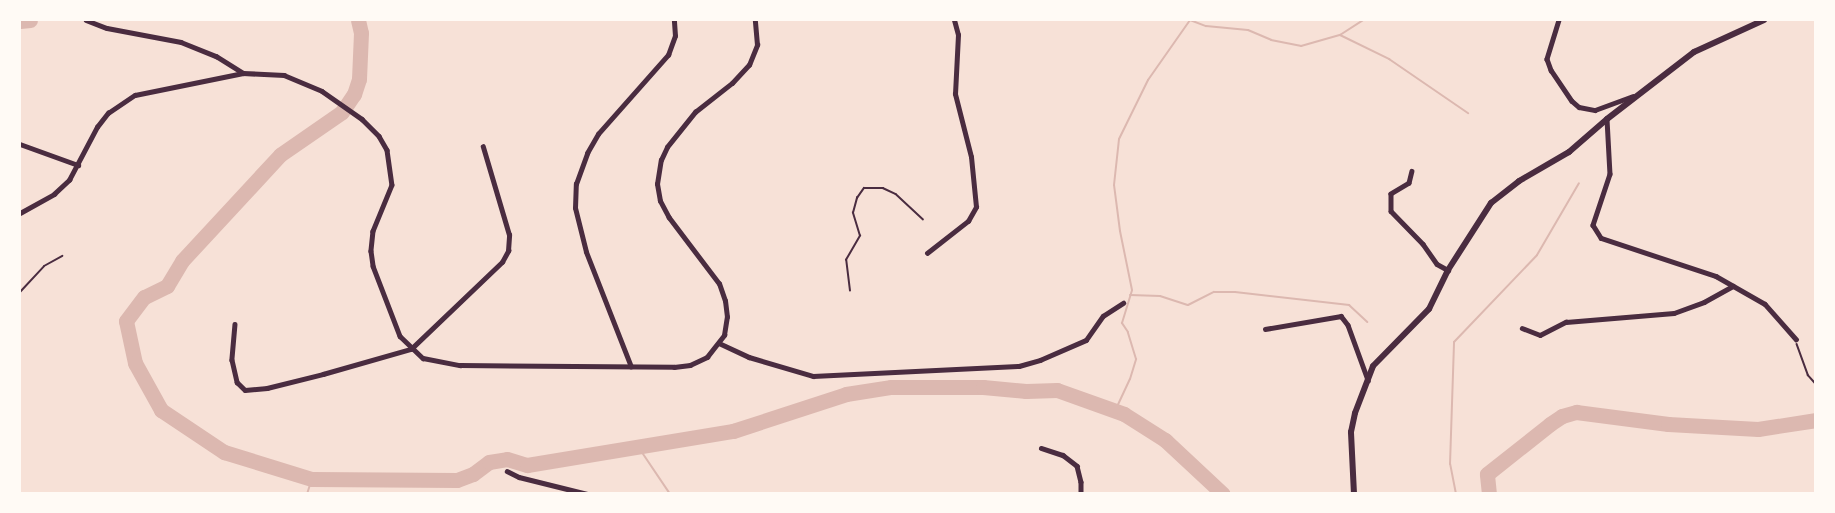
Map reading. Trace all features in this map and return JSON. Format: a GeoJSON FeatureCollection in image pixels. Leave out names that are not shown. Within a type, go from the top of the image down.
{"type":"FeatureCollection","features":[{"type":"Feature","properties":{"kind":"street"},"geometry":{"type":"LineString","coordinates":[[631,367],[586,252],[575,208],[576,184],[587,153],[598,134],[668,55],[675,36],[674,20]]}},
{"type":"Feature","properties":{"kind":"street"},"geometry":{"type":"LineString","coordinates":[[20,213],[54,194],[69,180],[97,127],[121,103],[155,89],[243,73],[284,75],[322,91],[362,119],[379,136],[387,150],[392,175],[389,196],[373,231],[370,251],[391,317],[400,336],[423,358],[460,365],[631,367],[690,365],[707,357],[719,343],[724,335],[727,317],[719,284],[669,218],[660,201],[657,184],[664,153],[681,127],[695,112],[732,83],[749,65],[756,45],[754,20]]}},
{"type":"Feature","properties":{"kind":"street"},"geometry":{"type":"LineString","coordinates":[[927,253],[968,221],[976,207],[971,157],[956,94],[958,35],[954,20]]}},
{"type":"Feature","properties":{"kind":"street"},"geometry":{"type":"LineString","coordinates":[[1559,20],[1547,59],[1551,70],[1572,101],[1586,109],[1601,109],[1619,104],[1646,89]]}},
{"type":"Feature","properties":{"kind":"street"},"geometry":{"type":"LineString","coordinates":[[1354,494],[1352,432],[1355,413],[1368,380],[1382,355],[1429,309],[1448,270],[1491,204],[1505,191],[1569,152],[1607,119],[1694,52],[1764,20]]}},
{"type":"Feature","properties":{"kind":"street"},"geometry":{"type":"LineString","coordinates":[[87,21],[107,28],[147,33],[181,42],[216,56],[243,73]]}},
{"type":"Feature","properties":{"kind":"street"},"geometry":{"type":"LineString","coordinates":[[1607,119],[1610,174],[1594,218],[1595,231],[1608,242],[1631,246],[1703,271],[1733,286],[1765,304],[1796,339]]}},
{"type":"Feature","properties":{"kind":"street"},"geometry":{"type":"LineString","coordinates":[[20,144],[78,165]]}},
{"type":"Feature","properties":{"kind":"street"},"geometry":{"type":"LineString","coordinates":[[235,324],[232,360],[237,382],[246,390],[290,382],[411,349],[502,262],[508,252],[509,235],[483,147]]}},
{"type":"Feature","properties":{"kind":"street"},"geometry":{"type":"LineString","coordinates":[[1412,171],[1409,183],[1391,194],[1391,211],[1423,244],[1437,264],[1448,270]]}},
{"type":"Feature","properties":{"kind":"street"},"geometry":{"type":"LineString","coordinates":[[1522,328],[1540,335],[1566,322],[1674,313],[1704,302],[1733,286]]}},
{"type":"Feature","properties":{"kind":"street"},"geometry":{"type":"LineString","coordinates":[[719,343],[748,357],[813,376],[1019,366],[1040,360],[1086,340],[1103,316],[1124,303]]}},
{"type":"Feature","properties":{"kind":"street"},"geometry":{"type":"LineString","coordinates":[[1265,328],[1341,316],[1348,325],[1368,380]]}},
{"type":"Feature","properties":{"kind":"street"},"geometry":{"type":"LineString","coordinates":[[1041,448],[1062,455],[1077,466],[1081,482],[1080,494]]}},
{"type":"Feature","properties":{"kind":"street"},"geometry":{"type":"LineString","coordinates":[[507,471],[519,477],[586,494]]}},
{"type":"Feature","properties":{"kind":"lane"},"geometry":{"type":"LineString","coordinates":[[20,292],[44,266],[62,256]]}},
{"type":"Feature","properties":{"kind":"path"},"geometry":{"type":"LineString","coordinates":[[850,291],[846,260],[860,236],[853,213],[856,198],[864,188],[883,188],[896,194],[923,219]]}},
{"type":"Feature","properties":{"kind":"path"},"geometry":{"type":"LineString","coordinates":[[1796,339],[1804,367],[1815,384]]}},
{"type":"Feature","properties":{"kind":"waterway"},"geometry":{"type":"LineString","coordinates":[[20,21],[30,20]]}},
{"type":"Feature","properties":{"kind":"waterway"},"geometry":{"type":"LineString","coordinates":[[358,20],[361,33],[359,79],[354,94],[342,112],[280,155],[182,261],[167,286],[144,297],[126,321],[135,363],[161,410],[224,452],[312,479],[457,480],[473,474],[489,462],[507,459],[527,465],[733,431],[846,394],[891,387],[1057,390],[1124,414],[1165,440],[1223,494]]}},
{"type":"Feature","properties":{"kind":"waterway"},"geometry":{"type":"LineString","coordinates":[[1190,20],[1206,26],[1248,30],[1271,40],[1301,46],[1340,35],[1363,20]]}},
{"type":"Feature","properties":{"kind":"waterway"},"geometry":{"type":"LineString","coordinates":[[1115,411],[1130,379],[1136,359],[1128,332],[1122,323],[1132,290],[1120,231],[1114,185],[1119,139],[1148,80],[1190,20]]}},
{"type":"Feature","properties":{"kind":"waterway"},"geometry":{"type":"LineString","coordinates":[[1340,35],[1389,59],[1468,113]]}},
{"type":"Feature","properties":{"kind":"waterway"},"geometry":{"type":"LineString","coordinates":[[1456,494],[1450,464],[1454,342],[1537,255],[1579,183]]}},
{"type":"Feature","properties":{"kind":"waterway"},"geometry":{"type":"LineString","coordinates":[[1130,295],[1160,296],[1188,305],[1214,292],[1235,292],[1349,305],[1367,322]]}},
{"type":"Feature","properties":{"kind":"waterway"},"geometry":{"type":"LineString","coordinates":[[1489,494],[1487,474],[1550,424],[1562,416],[1576,412],[1668,424],[1758,429],[1816,420]]}},
{"type":"Feature","properties":{"kind":"waterway"},"geometry":{"type":"LineString","coordinates":[[639,448],[670,494]]}},
{"type":"Feature","properties":{"kind":"waterway"},"geometry":{"type":"LineString","coordinates":[[307,494],[312,479]]}}]}
